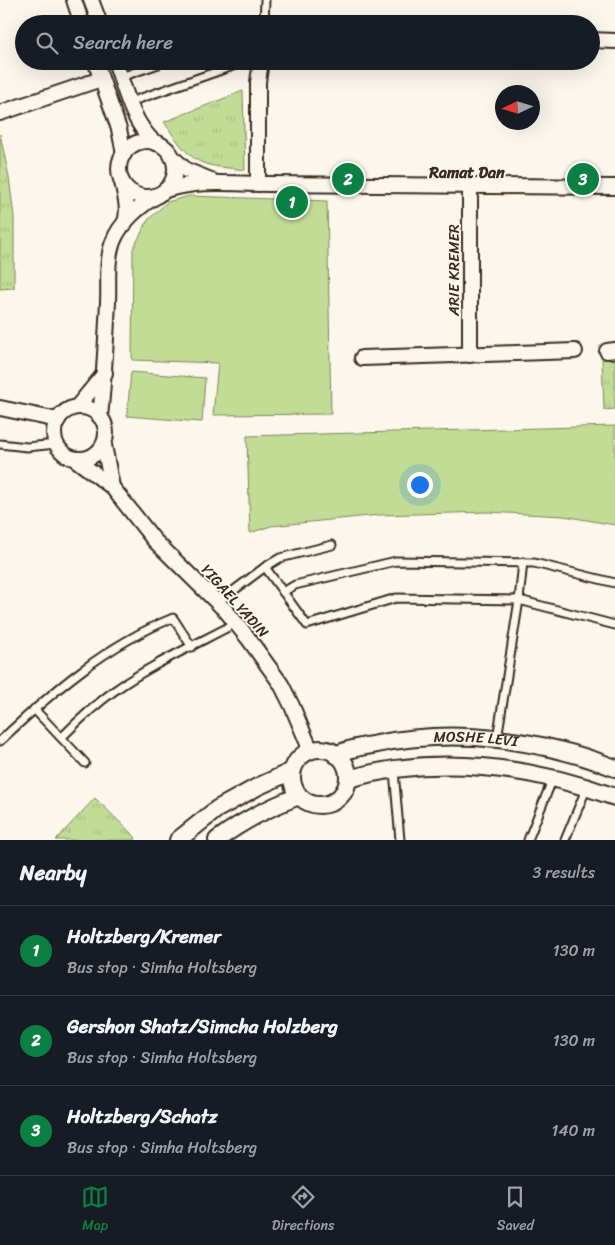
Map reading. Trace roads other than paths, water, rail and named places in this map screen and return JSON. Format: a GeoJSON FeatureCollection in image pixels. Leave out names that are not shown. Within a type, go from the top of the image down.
{"type":"FeatureCollection","features":[{"type":"Feature","properties":{"kind":"street"},"geometry":{"type":"LineString","coordinates":[[74,0],[79,15]]}},
{"type":"Feature","properties":{"kind":"street"},"geometry":{"type":"LineString","coordinates":[[91,0],[97,15]]}},
{"type":"Feature","properties":{"kind":"street"},"geometry":{"type":"LineString","coordinates":[[600,40],[615,41]]}},
{"type":"Feature","properties":{"kind":"street"},"geometry":{"type":"LineString","coordinates":[[98,70],[119,129],[124,154]]}},
{"type":"Feature","properties":{"kind":"street"},"geometry":{"type":"LineString","coordinates":[[117,70],[142,130],[155,143]]}},
{"type":"Feature","properties":{"kind":"street"},"geometry":{"type":"LineString","coordinates":[[258,184],[258,82],[260,70]]}},
{"type":"Feature","properties":{"kind":"street"},"geometry":{"type":"LineString","coordinates":[[0,113],[101,79]]}},
{"type":"Feature","properties":{"kind":"street"},"geometry":{"type":"LineString","coordinates":[[123,225],[127,214],[119,171],[120,162],[130,147],[138,143],[155,143],[162,146],[186,170],[219,182]]}},
{"type":"Feature","properties":{"kind":"street"},"geometry":{"type":"LineString","coordinates":[[100,417],[105,373],[110,252],[117,234],[123,225],[146,202],[171,184],[175,166],[172,157]]}},
{"type":"Feature","properties":{"kind":"street"},"geometry":{"type":"LineString","coordinates":[[121,179],[132,193],[149,197],[193,183],[219,182],[258,184],[615,187]]}},
{"type":"Feature","properties":{"kind":"street","name":"ARIE KREMER"},"geometry":{"type":"LineString","coordinates":[[470,186],[470,355]]}},
{"type":"Feature","properties":{"kind":"street"},"geometry":{"type":"LineString","coordinates":[[362,358],[575,351]]}},
{"type":"Feature","properties":{"kind":"street"},"geometry":{"type":"LineString","coordinates":[[76,408],[105,373]]}},
{"type":"Feature","properties":{"kind":"street"},"geometry":{"type":"LineString","coordinates":[[0,408],[58,420]]}},
{"type":"Feature","properties":{"kind":"street"},"geometry":{"type":"LineString","coordinates":[[86,408],[94,411],[100,417],[106,430],[104,445],[92,457],[75,459],[68,456],[56,444],[54,436],[58,420],[69,410],[86,408]]}},
{"type":"Feature","properties":{"kind":"street","name":"YIGAEL YADIN"},"geometry":{"type":"LineString","coordinates":[[104,445],[112,487]]}},
{"type":"Feature","properties":{"kind":"street","name":"YIGAEL YADIN"},"geometry":{"type":"LineString","coordinates":[[75,459],[112,487],[154,540],[236,623],[281,684],[311,751]]}},
{"type":"Feature","properties":{"kind":"street","name":"MOSHE LEVI"},"geometry":{"type":"LineString","coordinates":[[336,755],[345,750],[393,741],[442,737],[497,739],[542,746],[592,759],[615,768]]}},
{"type":"Feature","properties":{"kind":"street"},"geometry":{"type":"LineString","coordinates":[[323,750],[336,755],[345,765],[348,779],[342,794],[329,804],[313,804],[305,801],[299,796],[293,784],[292,771],[298,759],[311,751],[323,750]]}},
{"type":"Feature","properties":{"kind":"street","name":"MOSHE LEVI"},"geometry":{"type":"LineString","coordinates":[[348,779],[408,768],[454,765],[498,768],[553,778],[587,786],[615,797]]}},
{"type":"Feature","properties":{"kind":"street"},"geometry":{"type":"LineString","coordinates":[[178,840],[217,809],[257,787],[292,771]]}},
{"type":"Feature","properties":{"kind":"street"},"geometry":{"type":"LineString","coordinates":[[227,835],[273,806],[299,796]]}},
{"type":"Feature","properties":{"kind":"lane"},"geometry":{"type":"LineString","coordinates":[[265,15],[266,0]]}},
{"type":"Feature","properties":{"kind":"lane"},"geometry":{"type":"LineString","coordinates":[[120,77],[140,70]]}},
{"type":"Feature","properties":{"kind":"lane"},"geometry":{"type":"LineString","coordinates":[[130,102],[221,70]]}},
{"type":"Feature","properties":{"kind":"lane"},"geometry":{"type":"LineString","coordinates":[[0,444],[27,448],[56,444]]}},
{"type":"Feature","properties":{"kind":"lane"},"geometry":{"type":"LineString","coordinates":[[217,603],[280,558],[332,545]]}},
{"type":"Feature","properties":{"kind":"lane"},"geometry":{"type":"LineString","coordinates":[[283,592],[295,585],[390,562],[523,562],[546,565],[615,583]]}},
{"type":"Feature","properties":{"kind":"lane"},"geometry":{"type":"LineString","coordinates":[[497,739],[519,600],[523,562]]}},
{"type":"Feature","properties":{"kind":"lane"},"geometry":{"type":"LineString","coordinates":[[265,567],[307,625],[396,598],[519,600],[615,625]]}},
{"type":"Feature","properties":{"kind":"lane"},"geometry":{"type":"LineString","coordinates":[[0,741],[34,709],[85,668],[140,632],[173,618],[192,646]]}},
{"type":"Feature","properties":{"kind":"lane"},"geometry":{"type":"LineString","coordinates":[[62,737],[114,691],[146,671],[236,623]]}},
{"type":"Feature","properties":{"kind":"lane"},"geometry":{"type":"LineString","coordinates":[[34,709],[85,763]]}},
{"type":"Feature","properties":{"kind":"lane"},"geometry":{"type":"LineString","coordinates":[[394,770],[400,840]]}},
{"type":"Feature","properties":{"kind":"lane"},"geometry":{"type":"LineString","coordinates":[[528,840],[553,778]]}},
{"type":"Feature","properties":{"kind":"lane"},"geometry":{"type":"LineString","coordinates":[[565,840],[587,786]]}},
{"type":"Feature","properties":{"kind":"place","name":"Gershon Shatz/Simcha Holzberg"},"geometry":{"type":"Point","coordinates":[348,179]}},
{"type":"Feature","properties":{"kind":"place","name":"Holtzberg/Schatz"},"geometry":{"type":"Point","coordinates":[583,179]}},
{"type":"Feature","properties":{"kind":"place","name":"Holtzberg/Kremer"},"geometry":{"type":"Point","coordinates":[292,202]}},
{"type":"Feature","properties":{"kind":"district","name":"Ramat Dan"},"geometry":{"type":"Point","coordinates":[467,172]}}]}
